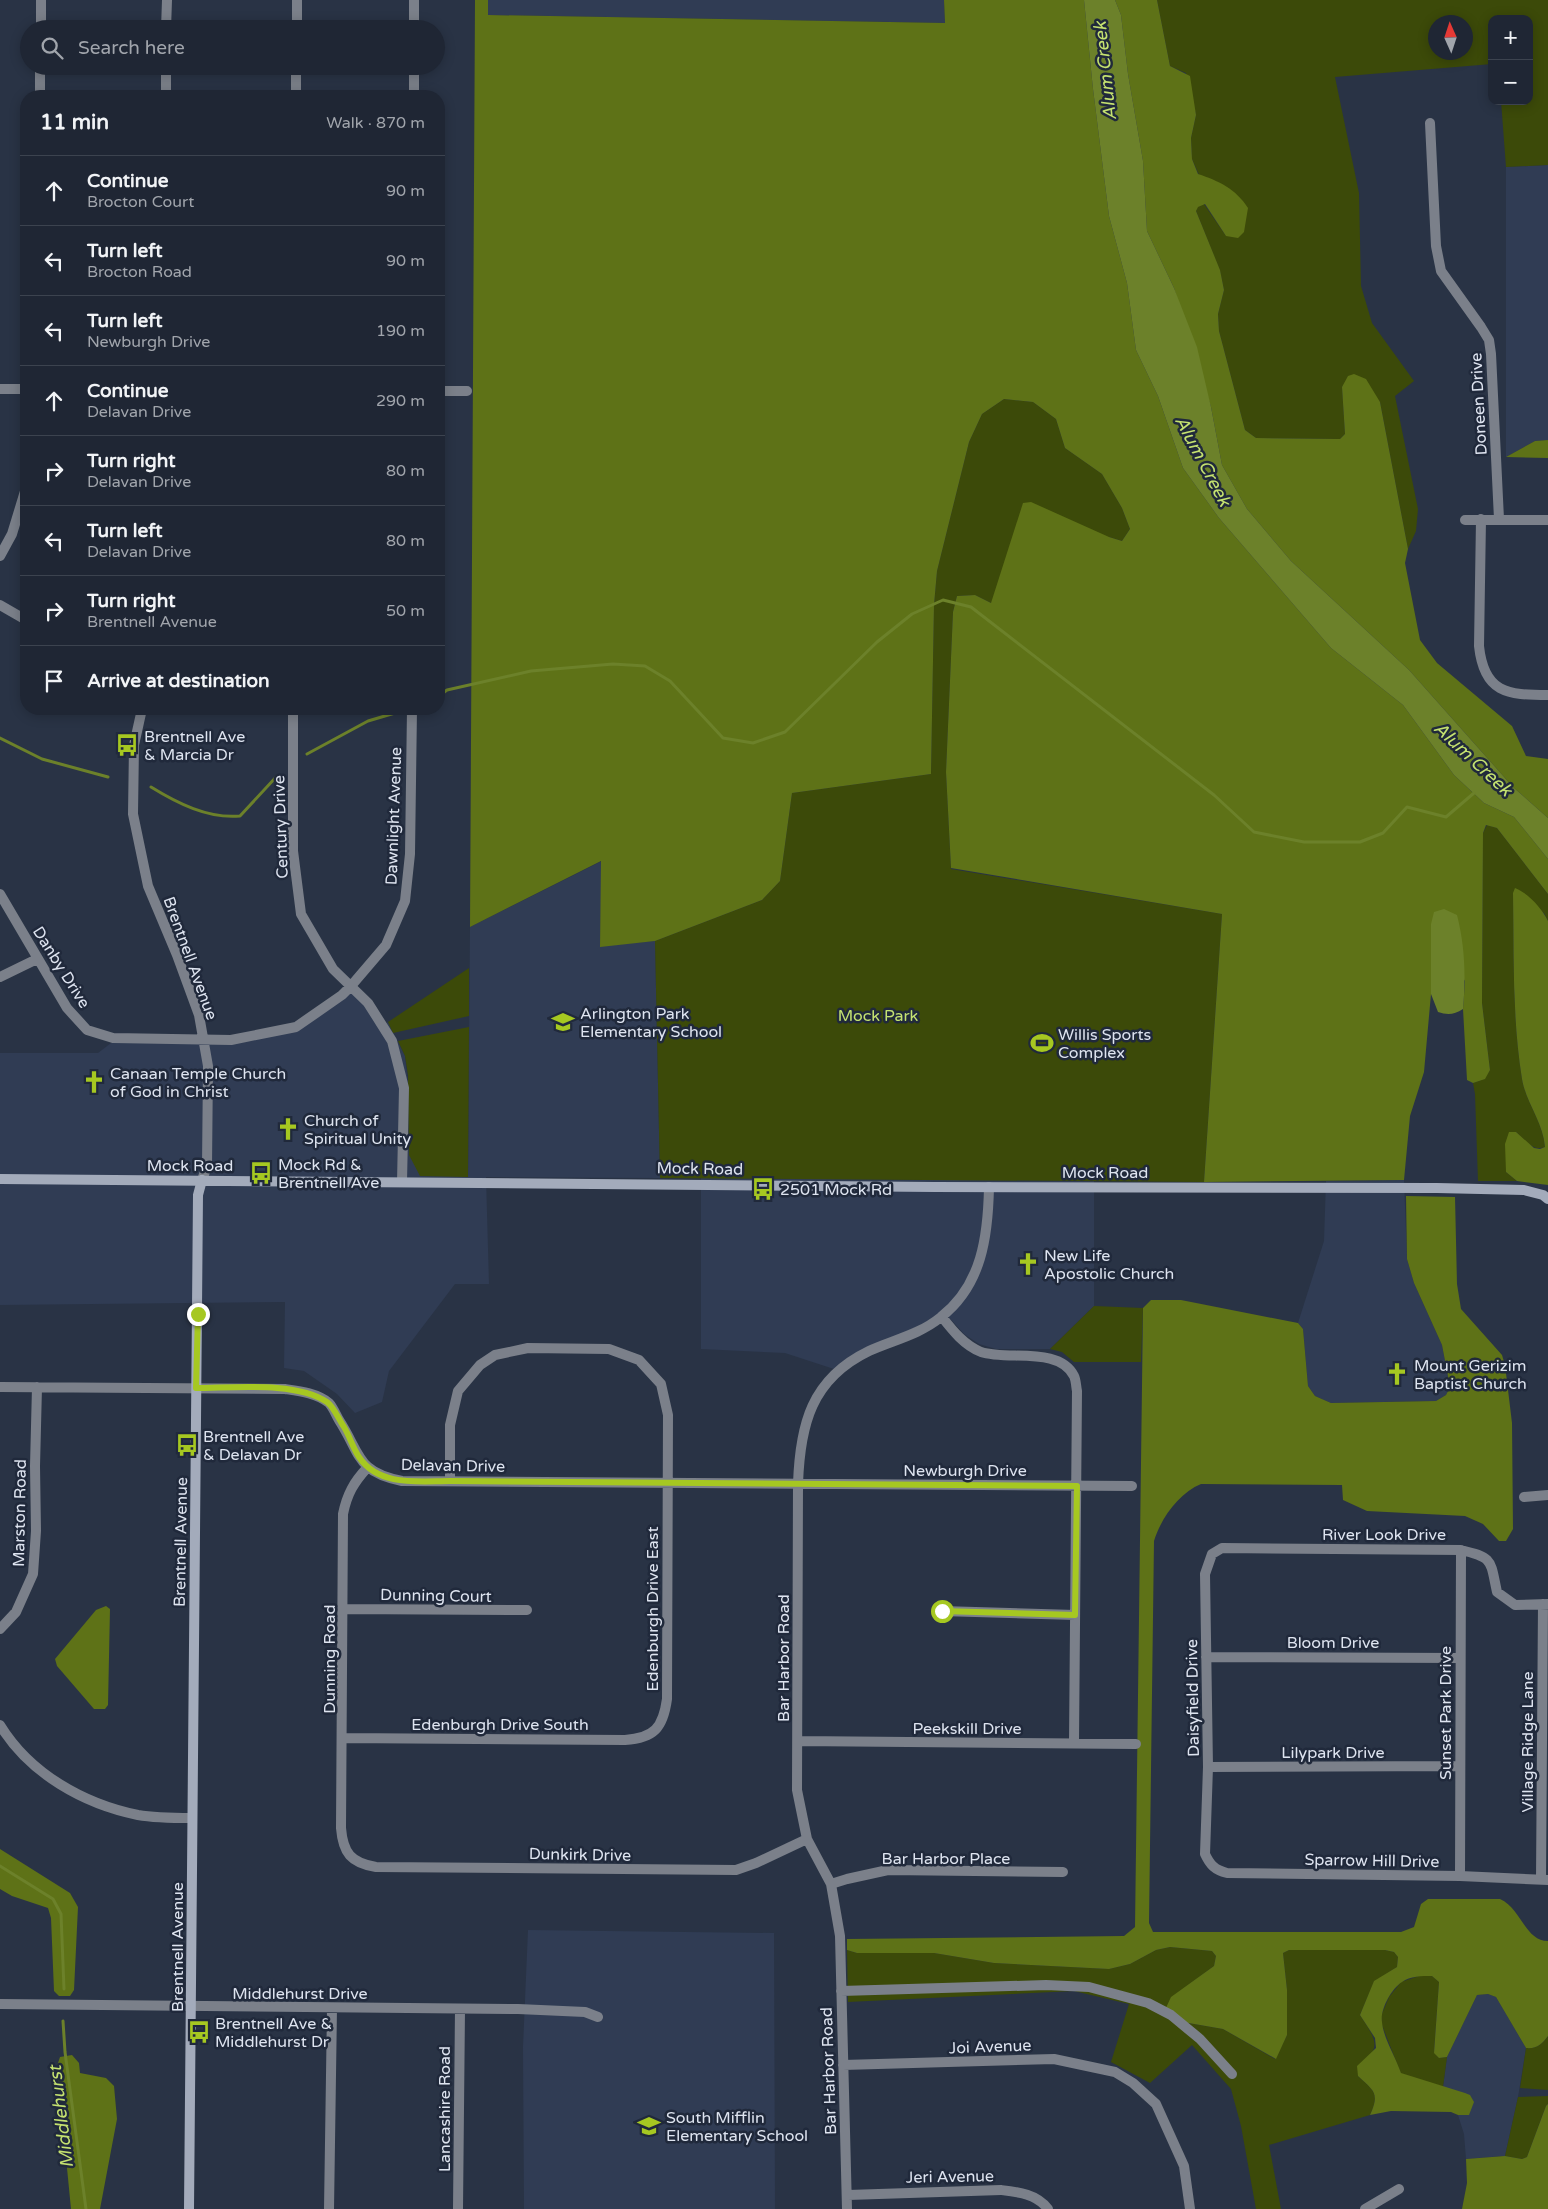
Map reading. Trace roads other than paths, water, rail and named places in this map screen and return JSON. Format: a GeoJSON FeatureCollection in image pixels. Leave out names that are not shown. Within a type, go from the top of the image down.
{"type":"FeatureCollection","features":[{"type":"Feature","properties":{"kind":"main road","name":"Mock Road"},"geometry":{"type":"LineString","coordinates":[[0,1179],[1512,1189],[1543,1195],[1548,1199]]}},
{"type":"Feature","properties":{"kind":"main road","name":"Brentnell Avenue"},"geometry":{"type":"LineString","coordinates":[[189,2209],[198,1195],[202,1180]]}},
{"type":"Feature","properties":{"kind":"street"},"geometry":{"type":"LineString","coordinates":[[40,20],[41,0]]}},
{"type":"Feature","properties":{"kind":"street"},"geometry":{"type":"LineString","coordinates":[[166,20],[167,0]]}},
{"type":"Feature","properties":{"kind":"street"},"geometry":{"type":"LineString","coordinates":[[297,0],[297,20]]}},
{"type":"Feature","properties":{"kind":"street"},"geometry":{"type":"LineString","coordinates":[[414,0],[414,20]]}},
{"type":"Feature","properties":{"kind":"street"},"geometry":{"type":"LineString","coordinates":[[40,75],[40,90]]}},
{"type":"Feature","properties":{"kind":"street"},"geometry":{"type":"LineString","coordinates":[[166,75],[166,90]]}},
{"type":"Feature","properties":{"kind":"street"},"geometry":{"type":"LineString","coordinates":[[296,75],[296,90]]}},
{"type":"Feature","properties":{"kind":"street"},"geometry":{"type":"LineString","coordinates":[[414,75],[414,90]]}},
{"type":"Feature","properties":{"kind":"street","name":"Doneen Drive"},"geometry":{"type":"LineString","coordinates":[[1430,123],[1436,246],[1441,271],[1481,327],[1488,340],[1491,354],[1499,519]]}},
{"type":"Feature","properties":{"kind":"street"},"geometry":{"type":"LineString","coordinates":[[0,389],[20,389]]}},
{"type":"Feature","properties":{"kind":"street"},"geometry":{"type":"LineString","coordinates":[[445,391],[467,391]]}},
{"type":"Feature","properties":{"kind":"street"},"geometry":{"type":"LineString","coordinates":[[0,556],[12,534],[20,508]]}},
{"type":"Feature","properties":{"kind":"street"},"geometry":{"type":"LineString","coordinates":[[1481,519],[1479,646],[1481,664],[1487,677],[1500,689],[1518,695],[1548,695]]}},
{"type":"Feature","properties":{"kind":"street"},"geometry":{"type":"LineString","coordinates":[[1465,520],[1548,520]]}},
{"type":"Feature","properties":{"kind":"street"},"geometry":{"type":"LineString","coordinates":[[0,605],[20,617]]}},
{"type":"Feature","properties":{"kind":"street","name":"Brentnell Avenue"},"geometry":{"type":"LineString","coordinates":[[141,715],[134,744],[133,814],[148,886],[177,955],[199,1015],[208,1075],[207,1166],[202,1180]]}},
{"type":"Feature","properties":{"kind":"street","name":"Century Drive"},"geometry":{"type":"LineString","coordinates":[[293,715],[293,851],[301,914],[333,969],[368,1003],[392,1041],[404,1088],[402,1182]]}},
{"type":"Feature","properties":{"kind":"street","name":"Dawnlight Avenue"},"geometry":{"type":"LineString","coordinates":[[203,1041],[231,1040],[296,1026],[342,995],[386,945],[405,902],[410,854],[412,715]]}},
{"type":"Feature","properties":{"kind":"street","name":"Danby Drive"},"geometry":{"type":"LineString","coordinates":[[0,894],[67,1008],[87,1030],[113,1038],[203,1041]]}},
{"type":"Feature","properties":{"kind":"street"},"geometry":{"type":"LineString","coordinates":[[0,977],[37,959]]}},
{"type":"Feature","properties":{"kind":"street","name":"Bar Harbor Road"},"geometry":{"type":"LineString","coordinates":[[847,2209],[840,1936],[831,1884],[807,1840],[797,1790],[798,1484],[801,1441],[812,1407],[828,1382],[852,1360],[920,1331],[942,1317],[969,1284],[981,1258],[988,1224],[989,1187]]}},
{"type":"Feature","properties":{"kind":"street"},"geometry":{"type":"LineString","coordinates":[[942,1317],[965,1343],[982,1352],[1053,1358],[1065,1364],[1074,1376],[1077,1391],[1074,1743]]}},
{"type":"Feature","properties":{"kind":"street","name":"Edenburgh Drive East"},"geometry":{"type":"LineString","coordinates":[[450,1481],[450,1425],[458,1392],[480,1365],[495,1355],[528,1348],[608,1349],[639,1360],[661,1384],[668,1416],[667,1699],[665,1717],[654,1732]]}},
{"type":"Feature","properties":{"kind":"street"},"geometry":{"type":"LineString","coordinates":[[0,1387],[285,1389],[308,1392],[328,1403],[349,1436],[358,1456],[367,1468]]}},
{"type":"Feature","properties":{"kind":"street","name":"Marston Road"},"geometry":{"type":"LineString","coordinates":[[0,1629],[16,1612],[33,1574],[36,1531],[37,1387]]}},
{"type":"Feature","properties":{"kind":"street","name":"Delavan Drive"},"geometry":{"type":"LineString","coordinates":[[367,1468],[383,1477],[402,1481],[798,1484]]}},
{"type":"Feature","properties":{"kind":"street","name":"Dunning Road"},"geometry":{"type":"LineString","coordinates":[[349,1856],[342,1843],[341,1828],[344,1609],[343,1514],[347,1496],[355,1481],[367,1468]]}},
{"type":"Feature","properties":{"kind":"street","name":"Newburgh Drive"},"geometry":{"type":"LineString","coordinates":[[798,1484],[1132,1486]]}},
{"type":"Feature","properties":{"kind":"street"},"geometry":{"type":"LineString","coordinates":[[1524,1497],[1548,1495]]}},
{"type":"Feature","properties":{"kind":"street","name":"River Look Drive"},"geometry":{"type":"LineString","coordinates":[[1222,1548],[1461,1550],[1483,1555],[1487,1559],[1490,1563],[1497,1592],[1515,1605],[1546,1604]]}},
{"type":"Feature","properties":{"kind":"street","name":"Daisyfield Drive"},"geometry":{"type":"LineString","coordinates":[[1206,1854],[1208,1767],[1205,1574],[1212,1554],[1222,1548]]}},
{"type":"Feature","properties":{"kind":"street","name":"Sunset Park Drive"},"geometry":{"type":"LineString","coordinates":[[1460,1876],[1461,1550]]}},
{"type":"Feature","properties":{"kind":"street","name":"Village Ridge Lane"},"geometry":{"type":"LineString","coordinates":[[1544,1880],[1546,1604]]}},
{"type":"Feature","properties":{"kind":"street","name":"Dunning Court"},"geometry":{"type":"LineString","coordinates":[[344,1609],[527,1610]]}},
{"type":"Feature","properties":{"kind":"street"},"geometry":{"type":"LineString","coordinates":[[942,1611],[1075,1615]]}},
{"type":"Feature","properties":{"kind":"street","name":"Bloom Drive"},"geometry":{"type":"LineString","coordinates":[[1206,1657],[1460,1658]]}},
{"type":"Feature","properties":{"kind":"street"},"geometry":{"type":"LineString","coordinates":[[0,1725],[36,1768],[82,1798],[139,1815],[192,1818]]}},
{"type":"Feature","properties":{"kind":"street","name":"Edenburgh Drive South"},"geometry":{"type":"LineString","coordinates":[[343,1738],[625,1740],[640,1739],[654,1732]]}},
{"type":"Feature","properties":{"kind":"street","name":"Peekskill Drive"},"geometry":{"type":"LineString","coordinates":[[798,1741],[1136,1744]]}},
{"type":"Feature","properties":{"kind":"street","name":"Lilypark Drive"},"geometry":{"type":"LineString","coordinates":[[1208,1767],[1459,1766]]}},
{"type":"Feature","properties":{"kind":"street","name":"Dunkirk Drive"},"geometry":{"type":"LineString","coordinates":[[349,1856],[361,1865],[376,1867],[736,1870],[807,1840]]}},
{"type":"Feature","properties":{"kind":"street","name":"Sparrow Hill Drive"},"geometry":{"type":"LineString","coordinates":[[1206,1854],[1213,1867],[1227,1873],[1460,1876],[1544,1880]]}},
{"type":"Feature","properties":{"kind":"street","name":"Bar Harbor Place"},"geometry":{"type":"LineString","coordinates":[[831,1884],[888,1870],[1063,1872]]}},
{"type":"Feature","properties":{"kind":"street"},"geometry":{"type":"LineString","coordinates":[[841,1991],[1046,1985],[1089,1987],[1148,2003],[1171,2015],[1200,2039],[1232,2074]]}},
{"type":"Feature","properties":{"kind":"street","name":"Middlehurst Drive"},"geometry":{"type":"LineString","coordinates":[[0,2004],[571,2011],[585,2012],[598,2017]]}},
{"type":"Feature","properties":{"kind":"street"},"geometry":{"type":"LineString","coordinates":[[330,2209],[332,2008]]}},
{"type":"Feature","properties":{"kind":"street","name":"Lancashire Road"},"geometry":{"type":"LineString","coordinates":[[458,2209],[460,2009]]}},
{"type":"Feature","properties":{"kind":"street","name":"Joi Avenue"},"geometry":{"type":"LineString","coordinates":[[842,2065],[1054,2059],[1115,2072],[1134,2083],[1156,2104],[1184,2166],[1190,2209]]}},
{"type":"Feature","properties":{"kind":"street"},"geometry":{"type":"LineString","coordinates":[[1365,2209],[1399,2189]]}},
{"type":"Feature","properties":{"kind":"street","name":"Jeri Avenue"},"geometry":{"type":"LineString","coordinates":[[848,2195],[1001,2190],[1024,2193],[1044,2204],[1048,2209]]}},
{"type":"Feature","properties":{"kind":"water","name":"Alum Creek"},"geometry":{"type":"Polygon","coordinates":[[[1084,0],[1115,0],[1121,15],[1128,74],[1143,161],[1147,231],[1174,288],[1197,347],[1222,465],[1247,509],[1291,561],[1409,670],[1513,787],[1548,818],[1548,859],[1514,817],[1484,803],[1454,775],[1403,705],[1331,648],[1219,518],[1183,468],[1158,396],[1136,350],[1127,283],[1109,216],[1084,0]]]}},
{"type":"Feature","properties":{"kind":"water"},"geometry":{"type":"Polygon","coordinates":[[[1444,909],[1457,915],[1462,938],[1464,962],[1463,1009],[1450,1014],[1438,1012],[1431,994],[1431,924],[1434,912],[1444,909]]]}},
{"type":"Feature","properties":{"kind":"waterway"},"geometry":{"type":"LineString","coordinates":[[445,692],[531,671],[613,664],[645,666],[670,681],[723,738],[753,743],[785,732],[877,642],[912,614],[943,600],[971,607],[1214,795],[1254,832],[1304,842],[1360,842],[1383,833],[1407,807],[1446,817],[1474,793]]}},
{"type":"Feature","properties":{"kind":"waterway"},"geometry":{"type":"LineString","coordinates":[[307,754],[368,721],[388,715]]}},
{"type":"Feature","properties":{"kind":"waterway"},"geometry":{"type":"LineString","coordinates":[[0,738],[42,759],[108,777]]}},
{"type":"Feature","properties":{"kind":"waterway"},"geometry":{"type":"LineString","coordinates":[[151,787],[193,809],[216,815],[240,816],[277,776]]}},
{"type":"Feature","properties":{"kind":"waterway","name":"Middlehurst"},"geometry":{"type":"LineString","coordinates":[[0,1866],[53,1899],[61,1914],[64,1989]]}},
{"type":"Feature","properties":{"kind":"waterway","name":"Middlehurst"},"geometry":{"type":"LineString","coordinates":[[63,2021],[65,2052],[86,2209]]}},
{"type":"Feature","properties":{"kind":"place","name":"Brentnell Ave & Marcia Dr"},"geometry":{"type":"Point","coordinates":[127,745]}},
{"type":"Feature","properties":{"kind":"place","name":"Arlington Park Elementary School"},"geometry":{"type":"Point","coordinates":[563,1022]}},
{"type":"Feature","properties":{"kind":"place","name":"Willis Sports Complex"},"geometry":{"type":"Point","coordinates":[1042,1043]}},
{"type":"Feature","properties":{"kind":"place","name":"Canaan Temple Church of God in Christ"},"geometry":{"type":"Point","coordinates":[94,1082]}},
{"type":"Feature","properties":{"kind":"place","name":"Church of Spiritual Unity"},"geometry":{"type":"Point","coordinates":[288,1129]}},
{"type":"Feature","properties":{"kind":"place","name":"Mock Rd & Brentnell Ave"},"geometry":{"type":"Point","coordinates":[261,1173]}},
{"type":"Feature","properties":{"kind":"place","name":"2501 Mock Rd"},"geometry":{"type":"Point","coordinates":[763,1189]}},
{"type":"Feature","properties":{"kind":"place","name":"New Life Apostolic Church"},"geometry":{"type":"Point","coordinates":[1028,1264]}},
{"type":"Feature","properties":{"kind":"place","name":"Mount Gerizim Baptist Church"},"geometry":{"type":"Point","coordinates":[1397,1374]}},
{"type":"Feature","properties":{"kind":"place","name":"Brentnell Ave & Delavan Dr"},"geometry":{"type":"Point","coordinates":[187,1445]}},
{"type":"Feature","properties":{"kind":"place","name":"Brentnell Ave & Middlehurst Dr"},"geometry":{"type":"Point","coordinates":[199,2032]}},
{"type":"Feature","properties":{"kind":"place","name":"South Mifflin Elementary School"},"geometry":{"type":"Point","coordinates":[649,2126]}},
{"type":"Feature","properties":{"kind":"park label","name":"Mock Park"},"geometry":{"type":"Point","coordinates":[878,1015]}}]}
